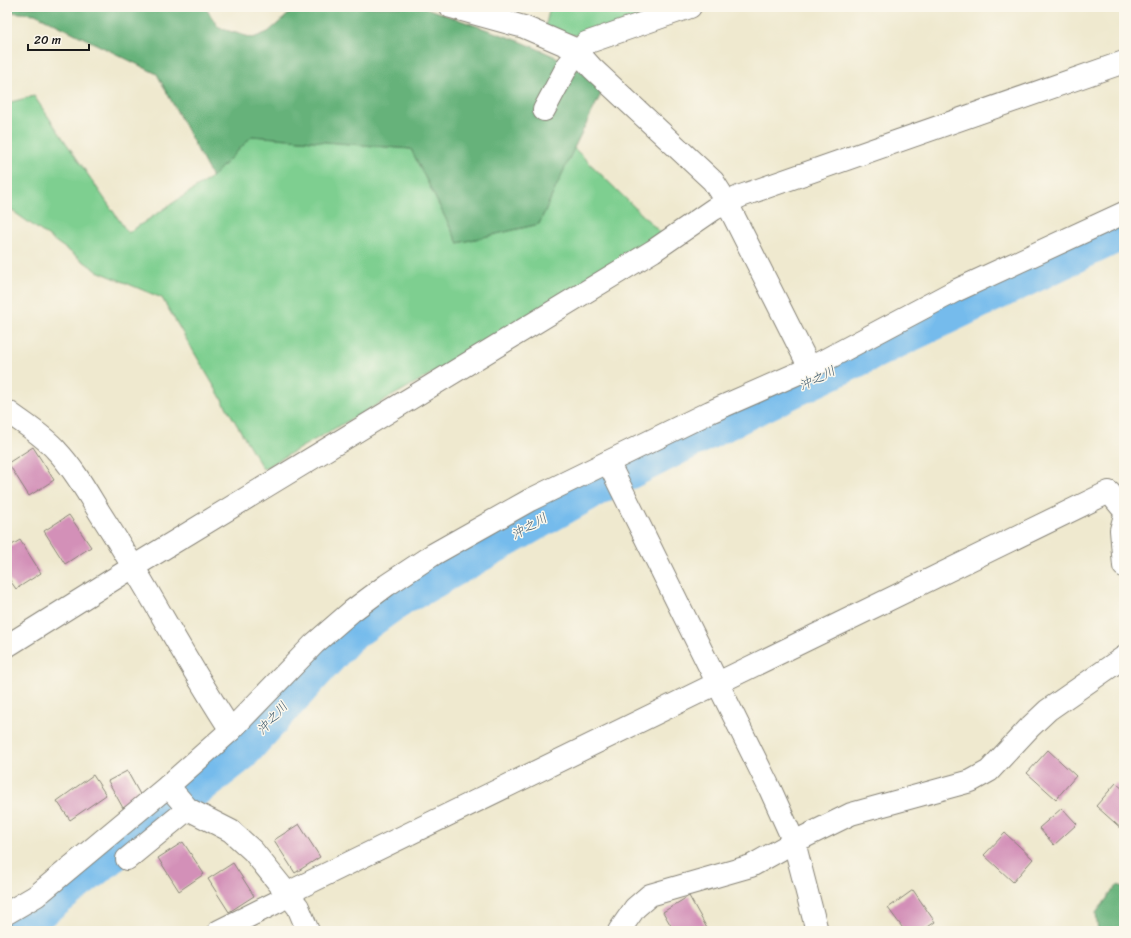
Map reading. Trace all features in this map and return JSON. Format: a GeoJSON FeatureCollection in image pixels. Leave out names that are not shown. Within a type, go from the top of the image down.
{"type":"FeatureCollection","features":[{"type":"Feature","properties":{"kind":"street"},"geometry":{"type":"LineString","coordinates":[[451,7],[524,27],[575,49],[592,68],[712,181],[727,203],[810,368]]}},
{"type":"Feature","properties":{"kind":"street"},"geometry":{"type":"LineString","coordinates":[[544,110],[568,65],[586,44],[690,7]]}},
{"type":"Feature","properties":{"kind":"street"},"geometry":{"type":"LineString","coordinates":[[7,646],[133,567],[646,255],[714,209],[741,196],[1124,62]]}},
{"type":"Feature","properties":{"kind":"street"},"geometry":{"type":"LineString","coordinates":[[7,913],[36,896],[168,786],[231,730],[314,644],[352,611],[387,585],[434,554],[530,500],[710,412],[810,368],[955,291],[1124,213]]}},
{"type":"Feature","properties":{"kind":"street"},"geometry":{"type":"LineString","coordinates":[[7,411],[36,432],[57,451],[72,469],[133,567],[210,698],[231,730]]}},
{"type":"Feature","properties":{"kind":"street"},"geometry":{"type":"LineString","coordinates":[[608,462],[770,789],[794,842],[817,931]]}},
{"type":"Feature","properties":{"kind":"street"},"geometry":{"type":"LineString","coordinates":[[218,931],[277,902],[298,888],[1109,492],[1124,510]]}},
{"type":"Feature","properties":{"kind":"street"},"geometry":{"type":"LineString","coordinates":[[1124,519],[1121,530],[1124,566]]}},
{"type":"Feature","properties":{"kind":"street"},"geometry":{"type":"LineString","coordinates":[[619,931],[635,908],[650,895],[751,866],[794,842],[851,814],[971,781],[990,771],[1030,727],[1048,710],[1124,657]]}},
{"type":"Feature","properties":{"kind":"street"},"geometry":{"type":"LineString","coordinates":[[168,786],[188,809],[231,831],[253,851],[298,907],[308,931]]}},
{"type":"Feature","properties":{"kind":"street"},"geometry":{"type":"LineString","coordinates":[[127,859],[188,809]]}},
{"type":"Feature","properties":{"kind":"green space"},"geometry":{"type":"Polygon","coordinates":[[[7,7],[205,7],[219,28],[253,38],[268,32],[297,7],[423,7],[522,42],[608,80],[574,148],[539,224],[458,243],[411,149],[252,136],[212,177],[157,74],[35,14],[7,12],[7,7]]]}},
{"type":"Feature","properties":{"kind":"green space"},"geometry":{"type":"Polygon","coordinates":[[[550,7],[670,7],[587,35],[564,35],[545,28],[550,7]]]}},
{"type":"Feature","properties":{"kind":"green space"},"geometry":{"type":"Polygon","coordinates":[[[34,96],[128,233],[212,177],[252,136],[411,149],[458,243],[539,224],[574,148],[668,240],[263,469],[162,298],[97,271],[7,207],[7,103],[34,96]]]}},
{"type":"Feature","properties":{"kind":"green space"},"geometry":{"type":"Polygon","coordinates":[[[1117,885],[1124,887],[1124,931],[1098,931],[1096,913],[1117,885]]]}},
{"type":"Feature","properties":{"kind":"building"},"geometry":{"type":"Polygon","coordinates":[[[33,447],[54,480],[29,496],[8,463],[33,447]]]}},
{"type":"Feature","properties":{"kind":"building"},"geometry":{"type":"Polygon","coordinates":[[[69,515],[91,547],[65,564],[44,531],[69,515]]]}},
{"type":"Feature","properties":{"kind":"building"},"geometry":{"type":"Polygon","coordinates":[[[20,540],[41,573],[16,589],[7,576],[7,548],[20,540]]]}},
{"type":"Feature","properties":{"kind":"building"},"geometry":{"type":"Polygon","coordinates":[[[1048,750],[1076,776],[1056,799],[1027,773],[1048,750]]]}},
{"type":"Feature","properties":{"kind":"building"},"geometry":{"type":"Polygon","coordinates":[[[127,771],[142,798],[123,808],[108,781],[127,771]]]}},
{"type":"Feature","properties":{"kind":"building"},"geometry":{"type":"Polygon","coordinates":[[[93,775],[106,795],[70,820],[57,801],[93,775]]]}},
{"type":"Feature","properties":{"kind":"building"},"geometry":{"type":"Polygon","coordinates":[[[1116,783],[1124,790],[1124,831],[1096,806],[1116,783]]]}},
{"type":"Feature","properties":{"kind":"building"},"geometry":{"type":"Polygon","coordinates":[[[1062,808],[1077,824],[1054,845],[1039,828],[1062,808]]]}},
{"type":"Feature","properties":{"kind":"building"},"geometry":{"type":"Polygon","coordinates":[[[299,824],[320,857],[295,873],[274,840],[299,824]]]}},
{"type":"Feature","properties":{"kind":"building"},"geometry":{"type":"Polygon","coordinates":[[[1005,833],[1033,859],[1013,882],[984,855],[1005,833]]]}},
{"type":"Feature","properties":{"kind":"building"},"geometry":{"type":"Polygon","coordinates":[[[183,842],[204,874],[179,891],[158,858],[183,842]]]}},
{"type":"Feature","properties":{"kind":"building"},"geometry":{"type":"Polygon","coordinates":[[[233,863],[254,896],[229,912],[208,879],[233,863]]]}},
{"type":"Feature","properties":{"kind":"building"},"geometry":{"type":"Polygon","coordinates":[[[913,890],[935,922],[922,931],[905,931],[888,908],[913,890]]]}},
{"type":"Feature","properties":{"kind":"building"},"geometry":{"type":"Polygon","coordinates":[[[689,896],[708,930],[707,931],[674,931],[663,912],[689,896]]]}},
{"type":"Feature","properties":{"kind":"waterway","name":"沖之川"},"geometry":{"type":"LineString","coordinates":[[8,931],[45,907],[240,754],[347,636],[405,594],[414,591],[601,485],[750,410],[1124,231]]}}]}
